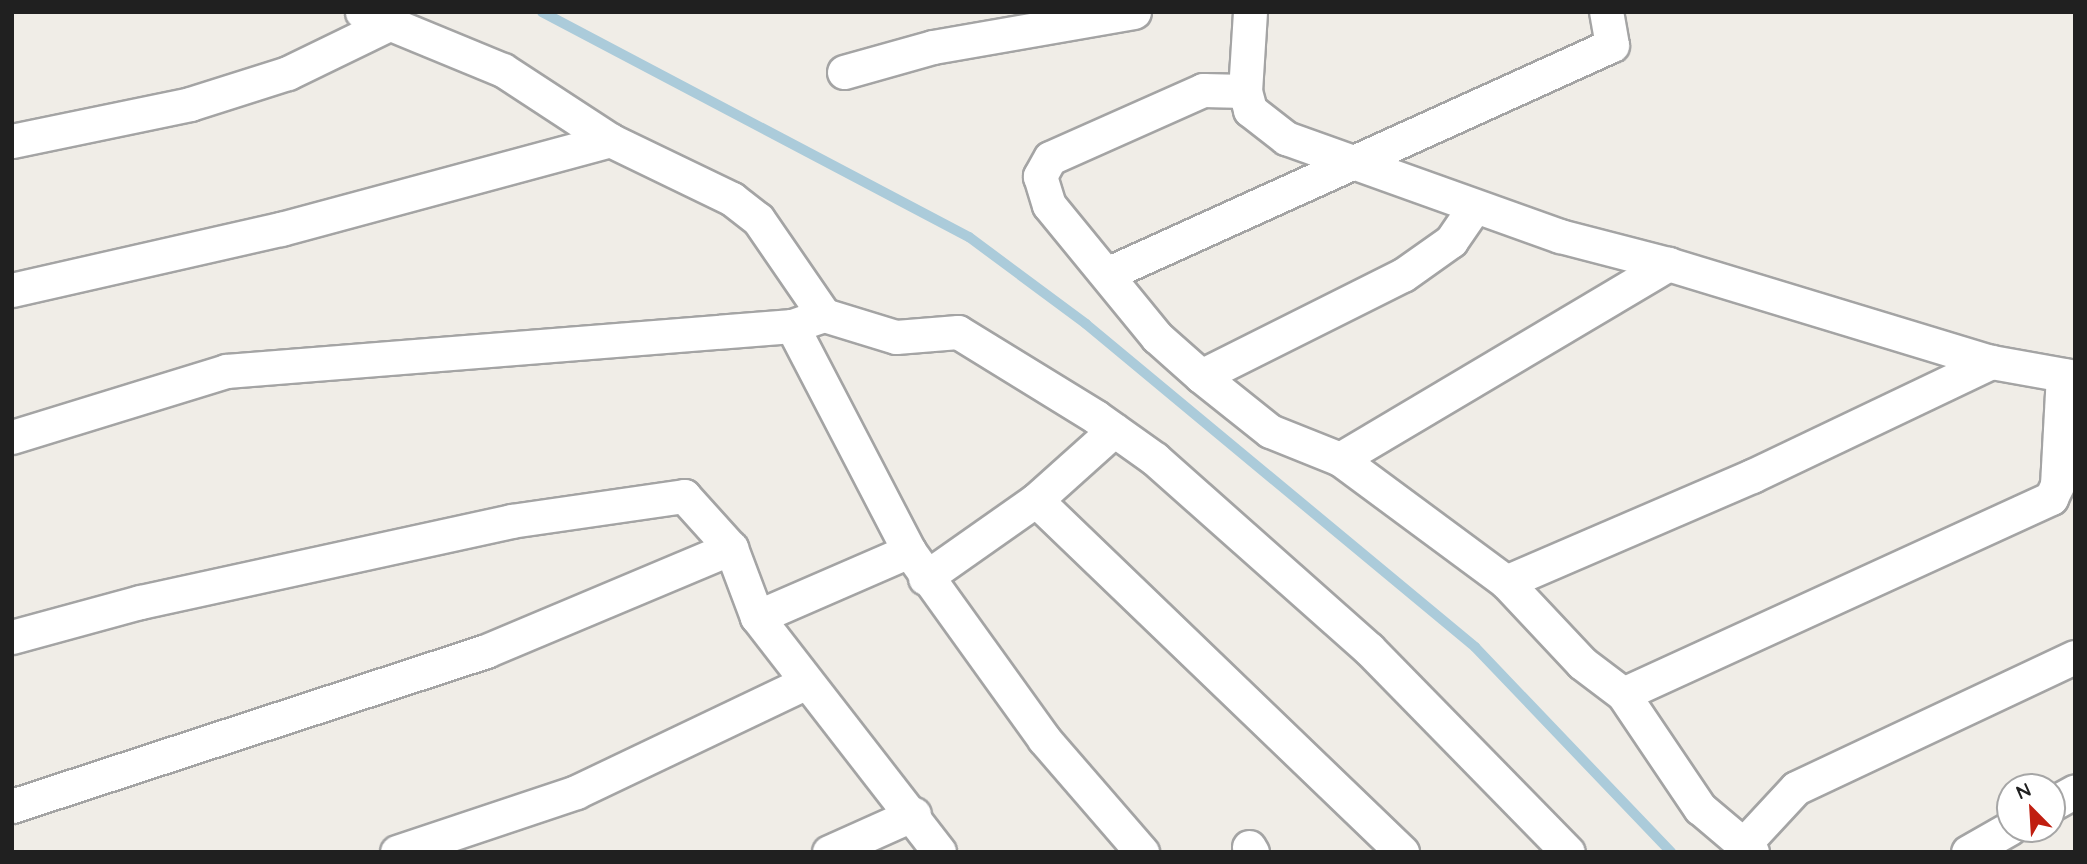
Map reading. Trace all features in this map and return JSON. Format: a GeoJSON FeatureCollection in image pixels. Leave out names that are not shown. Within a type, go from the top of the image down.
{"type":"FeatureCollection","features":[{"type":"Feature","properties":{"kind":"street"},"geometry":{"type":"LineString","coordinates":[[844,72],[933,47],[1133,12]]}},
{"type":"Feature","properties":{"kind":"street"},"geometry":{"type":"LineString","coordinates":[[1250,12],[1245,91],[1250,110],[1266,125],[1354,162],[1475,206],[1990,362],[2069,376],[2057,485],[2051,498],[1623,694]]}},
{"type":"Feature","properties":{"kind":"street"},"geometry":{"type":"LineString","coordinates":[[1109,273],[1612,45],[1606,12]]}},
{"type":"Feature","properties":{"kind":"street"},"geometry":{"type":"LineString","coordinates":[[12,141],[190,104],[288,73],[377,17],[503,70],[610,140],[732,198],[758,219],[824,314],[895,337],[958,332],[1114,430],[1155,459],[1369,649],[1568,852]]}},
{"type":"Feature","properties":{"kind":"street"},"geometry":{"type":"LineString","coordinates":[[1245,91],[1203,90],[1045,163],[1040,177],[1049,205],[1109,273],[1157,337],[1201,376],[1270,430],[1340,459],[1506,582],[1559,641],[1623,694],[1700,808],[1748,848],[1796,788],[2075,657]]}},
{"type":"Feature","properties":{"kind":"street"},"geometry":{"type":"LineString","coordinates":[[12,290],[281,229],[610,140]]}},
{"type":"Feature","properties":{"kind":"street"},"geometry":{"type":"LineString","coordinates":[[1201,376],[1403,275],[1451,241],[1475,206]]}},
{"type":"Feature","properties":{"kind":"street"},"geometry":{"type":"LineString","coordinates":[[1340,459],[1668,264]]}},
{"type":"Feature","properties":{"kind":"street"},"geometry":{"type":"LineString","coordinates":[[12,437],[226,371],[792,326],[824,314]]}},
{"type":"Feature","properties":{"kind":"street"},"geometry":{"type":"LineString","coordinates":[[792,326],[917,564],[1044,739],[1142,852]]}},
{"type":"Feature","properties":{"kind":"street"},"geometry":{"type":"LineString","coordinates":[[1506,582],[1752,476],[1990,362]]}},
{"type":"Feature","properties":{"kind":"street"},"geometry":{"type":"LineString","coordinates":[[757,617],[917,564],[1036,500],[1114,430]]}},
{"type":"Feature","properties":{"kind":"street"},"geometry":{"type":"LineString","coordinates":[[12,637],[141,602],[511,521],[657,498],[687,497],[731,548],[757,617],[805,683],[914,814],[939,852]]}},
{"type":"Feature","properties":{"kind":"street"},"geometry":{"type":"LineString","coordinates":[[1036,500],[1402,852]]}},
{"type":"Feature","properties":{"kind":"street"},"geometry":{"type":"LineString","coordinates":[[12,807],[486,651],[731,548]]}},
{"type":"Feature","properties":{"kind":"street"},"geometry":{"type":"LineString","coordinates":[[397,852],[576,792],[805,683]]}},
{"type":"Feature","properties":{"kind":"street"},"geometry":{"type":"LineString","coordinates":[[829,852],[914,814]]}},
{"type":"Feature","properties":{"kind":"street"},"geometry":{"type":"LineString","coordinates":[[1969,852],[1996,836]]}},
{"type":"Feature","properties":{"kind":"waterway"},"geometry":{"type":"LineString","coordinates":[[542,12],[969,237],[1086,324],[1475,647],[1671,852]]}}]}
